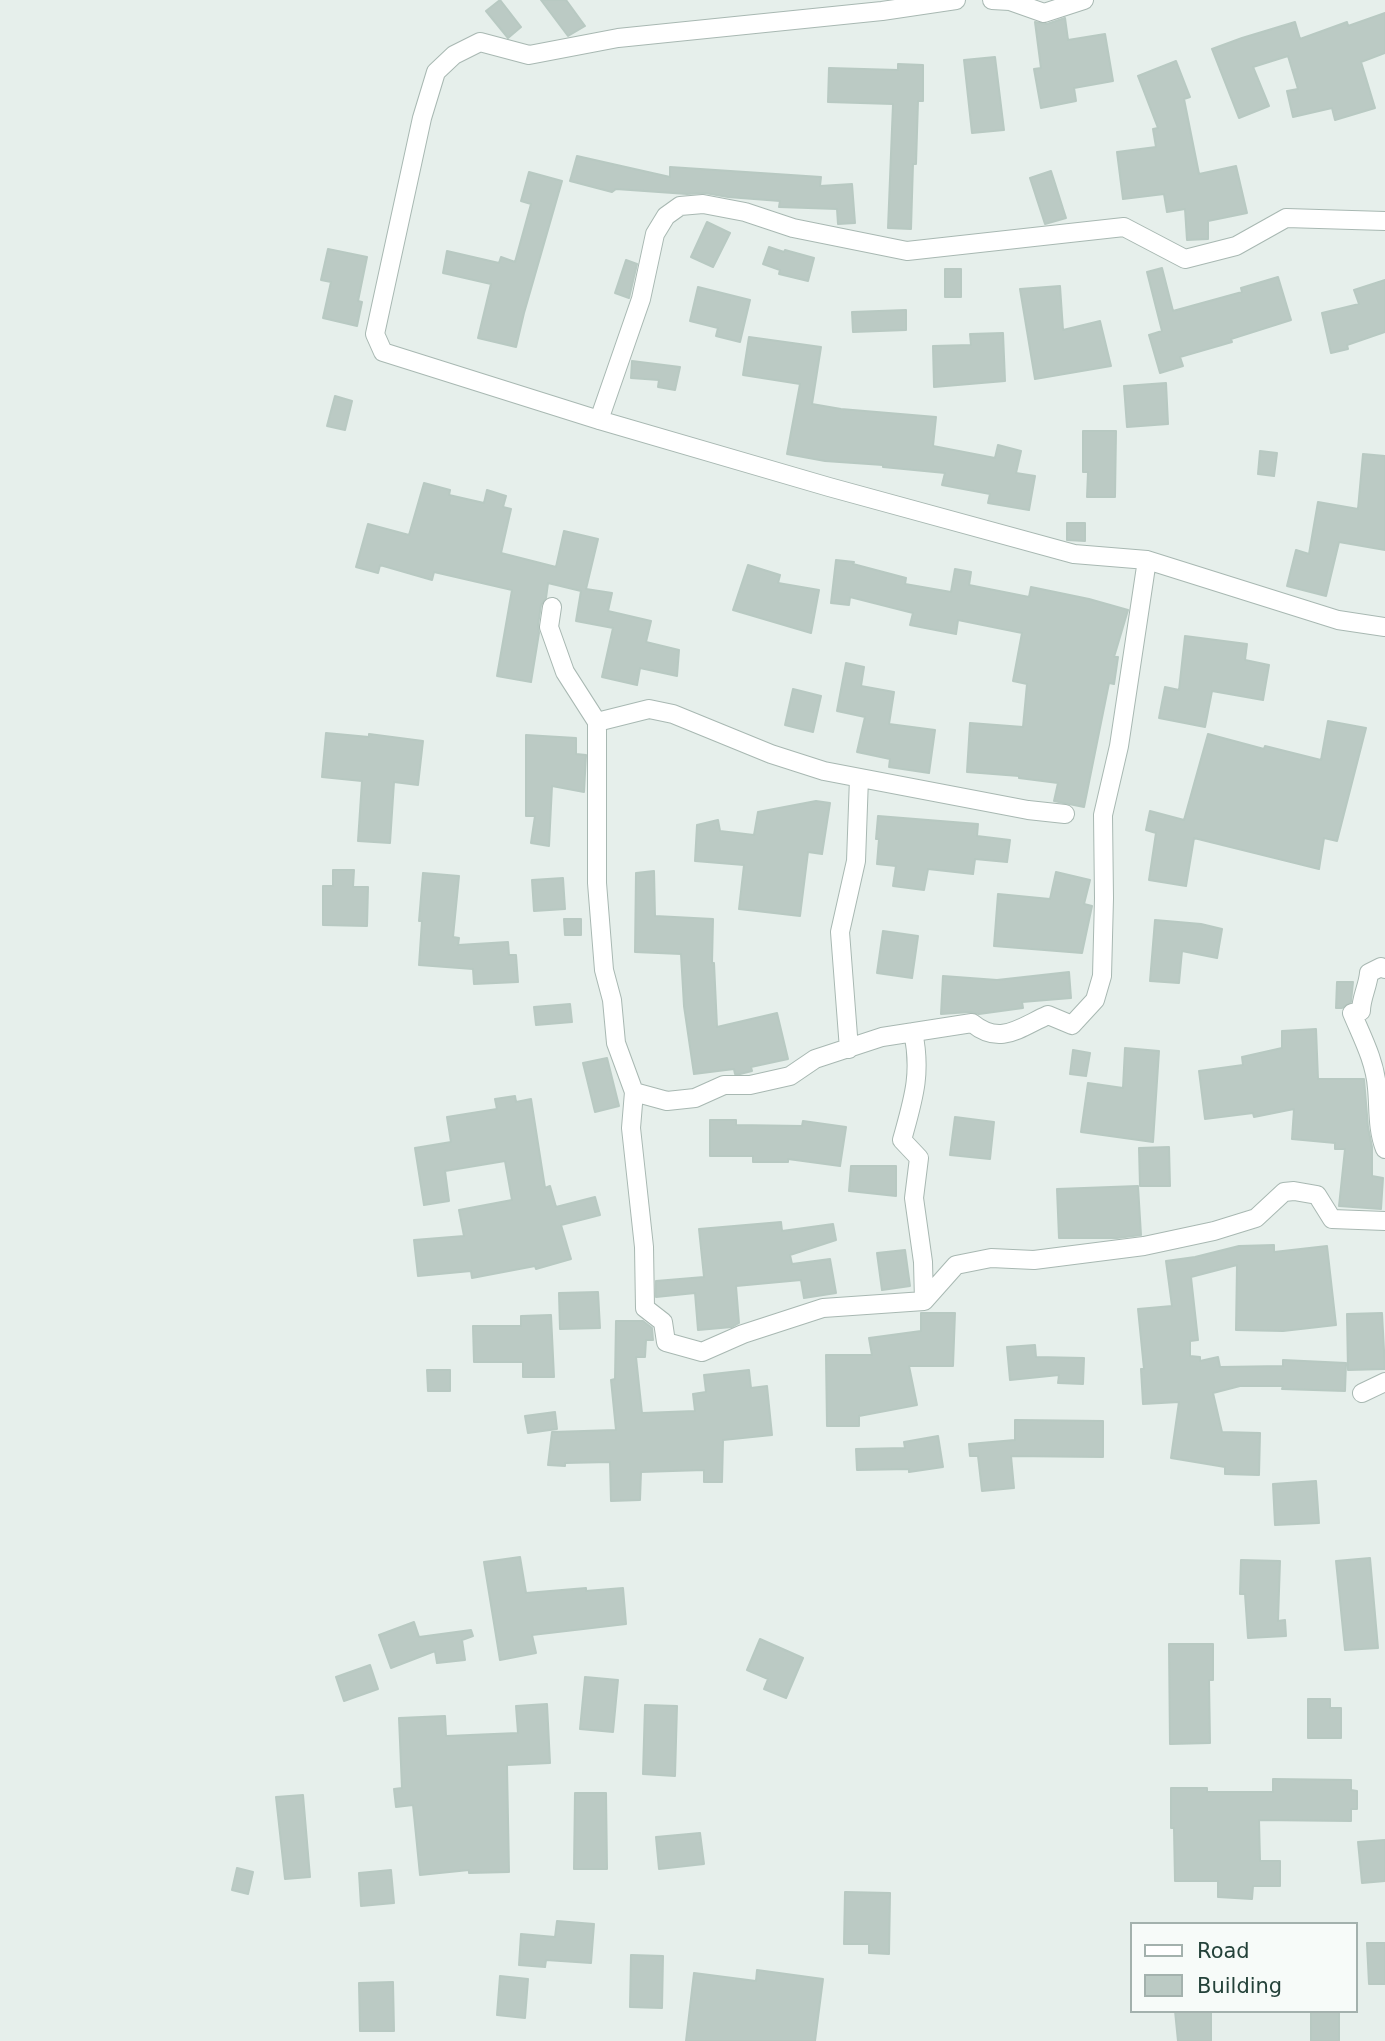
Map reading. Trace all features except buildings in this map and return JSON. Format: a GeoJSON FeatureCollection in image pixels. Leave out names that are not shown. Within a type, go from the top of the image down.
{"type":"FeatureCollection","features":[{"type":"Feature","properties":{"kind":"street"},"geometry":{"type":"LineString","coordinates":[[956,0],[868,13],[618,38],[529,55],[480,42],[454,55],[436,72],[422,118],[380,303],[375,334],[383,352],[599,420],[829,487],[1074,554],[1147,560],[1338,620],[1385,627]]}},
{"type":"Feature","properties":{"kind":"street"},"geometry":{"type":"LineString","coordinates":[[992,0],[1010,1],[1044,13],[1084,0]]}},
{"type":"Feature","properties":{"kind":"street"},"geometry":{"type":"LineString","coordinates":[[599,420],[641,299],[655,234],[666,216],[680,206],[704,204],[745,212],[793,228],[907,251],[1124,228],[1185,258],[1236,246],[1286,218],[1385,221]]}},
{"type":"Feature","properties":{"kind":"street"},"geometry":{"type":"LineString","coordinates":[[634,1092],[667,1101],[695,1098],[724,1085],[750,1085],[790,1076],[815,1059],[882,1037],[971,1023],[984,1032],[1002,1035],[1048,1015],[1072,1025],[1095,1000],[1102,976],[1102,815],[1119,747],[1147,560]]}},
{"type":"Feature","properties":{"kind":"street"},"geometry":{"type":"LineString","coordinates":[[552,607],[549,627],[565,671],[597,722],[597,883],[604,970],[612,1000],[615,1043],[634,1092],[631,1128],[644,1247],[645,1308],[663,1322],[666,1342],[702,1352],[743,1334],[823,1308],[924,1301],[956,1265],[991,1258],[1034,1260],[1144,1246],[1214,1231],[1255,1218],[1284,1192],[1317,1195],[1332,1219],[1385,1221]]}},
{"type":"Feature","properties":{"kind":"street"},"geometry":{"type":"LineString","coordinates":[[597,722],[649,709],[673,714],[771,754],[824,771],[1028,810],[1065,814]]}},
{"type":"Feature","properties":{"kind":"street"},"geometry":{"type":"LineString","coordinates":[[849,1049],[840,932],[856,861],[859,778]]}},
{"type":"Feature","properties":{"kind":"street"},"geometry":{"type":"LineString","coordinates":[[1385,969],[1381,967],[1369,973],[1361,1011],[1352,1013],[1368,1051],[1377,1087],[1385,1149]]}},
{"type":"Feature","properties":{"kind":"street"},"geometry":{"type":"LineString","coordinates":[[913,1032],[918,1070],[902,1140],[919,1158],[914,1198],[923,1262],[924,1301]]}},
{"type":"Feature","properties":{"kind":"street"},"geometry":{"type":"LineString","coordinates":[[1362,1393],[1385,1382]]}}]}
